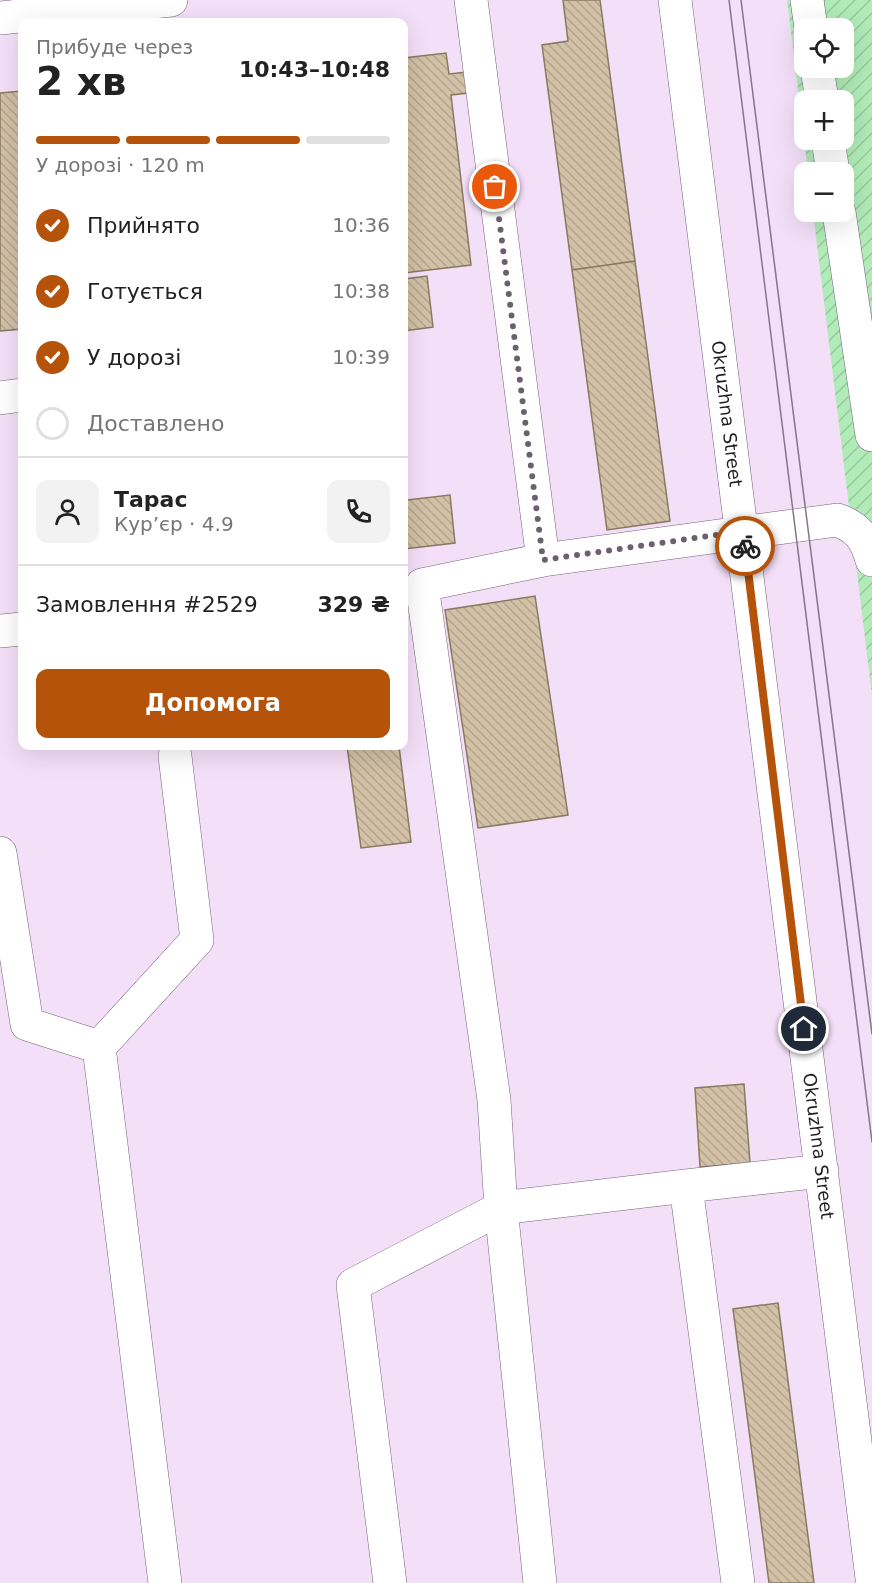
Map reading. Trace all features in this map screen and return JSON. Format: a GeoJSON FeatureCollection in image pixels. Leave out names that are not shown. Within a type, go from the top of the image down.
{"type":"FeatureCollection","features":[{"type":"Feature","properties":{"kind":"main road"},"geometry":{"type":"LineString","coordinates":[[0,18],[171,0]]}},
{"type":"Feature","properties":{"kind":"main road"},"geometry":{"type":"LineString","coordinates":[[471,0],[543,560]]}},
{"type":"Feature","properties":{"kind":"main road","name":"Okruzhna Street"},"geometry":{"type":"LineString","coordinates":[[675,0],[872,1578]]}},
{"type":"Feature","properties":{"kind":"main road"},"geometry":{"type":"LineString","coordinates":[[807,0],[810,18]]}},
{"type":"Feature","properties":{"kind":"main road"},"geometry":{"type":"LineString","coordinates":[[840,222],[872,435]]}},
{"type":"Feature","properties":{"kind":"main road"},"geometry":{"type":"LineString","coordinates":[[0,398],[18,396]]}},
{"type":"Feature","properties":{"kind":"main road"},"geometry":{"type":"LineString","coordinates":[[540,1583],[501,1208],[494,1100],[413,586],[543,560],[837,520],[863,523],[859,531],[872,560]]}},
{"type":"Feature","properties":{"kind":"main road"},"geometry":{"type":"LineString","coordinates":[[0,631],[18,629]]}},
{"type":"Feature","properties":{"kind":"main road"},"geometry":{"type":"LineString","coordinates":[[165,1583],[99,1047],[197,940],[175,756]]}},
{"type":"Feature","properties":{"kind":"main road"},"geometry":{"type":"LineString","coordinates":[[0,853],[27,1024],[99,1047]]}},
{"type":"Feature","properties":{"kind":"main road"},"geometry":{"type":"LineString","coordinates":[[390,1583],[353,1285],[501,1208],[822,1171]]}},
{"type":"Feature","properties":{"kind":"main road"},"geometry":{"type":"LineString","coordinates":[[686,1186],[738,1583]]}},
{"type":"Feature","properties":{"kind":"green space"},"geometry":{"type":"Polygon","coordinates":[[[787,0],[872,0],[872,695],[814,222],[854,222],[854,162],[807,162],[805,150],[854,150],[854,90],[798,90],[797,78],[854,78],[854,18],[794,18],[794,57],[787,0]]]}},
{"type":"Feature","properties":{"kind":"building"},"geometry":{"type":"Polygon","coordinates":[[[563,0],[600,0],[635,261],[572,270],[542,45],[568,41],[563,0]]]}},
{"type":"Feature","properties":{"kind":"building"},"geometry":{"type":"Polygon","coordinates":[[[446,53],[449,74],[475,71],[478,92],[451,95],[471,265],[408,273],[408,58],[446,53]]]}},
{"type":"Feature","properties":{"kind":"building"},"geometry":{"type":"Polygon","coordinates":[[[18,91],[18,329],[0,331],[0,93],[18,91]]]}},
{"type":"Feature","properties":{"kind":"building"},"geometry":{"type":"Polygon","coordinates":[[[635,261],[670,521],[607,530],[572,270],[635,261]]]}},
{"type":"Feature","properties":{"kind":"building"},"geometry":{"type":"Polygon","coordinates":[[[427,276],[433,327],[408,330],[408,278],[427,276]]]}},
{"type":"Feature","properties":{"kind":"building"},"geometry":{"type":"Polygon","coordinates":[[[450,495],[455,543],[408,549],[408,500],[450,495]]]}},
{"type":"Feature","properties":{"kind":"building"},"geometry":{"type":"Polygon","coordinates":[[[535,596],[568,815],[478,828],[445,610],[535,596]]]}},
{"type":"Feature","properties":{"kind":"building"},"geometry":{"type":"Polygon","coordinates":[[[348,750],[400,750],[411,842],[361,848],[348,750]]]}},
{"type":"Feature","properties":{"kind":"building"},"geometry":{"type":"Polygon","coordinates":[[[744,1084],[750,1163],[700,1167],[695,1088],[744,1084]]]}},
{"type":"Feature","properties":{"kind":"building"},"geometry":{"type":"Polygon","coordinates":[[[778,1303],[814,1583],[769,1583],[733,1309],[778,1303]]]}},
{"type":"Feature","properties":{"kind":"tram line"},"geometry":{"type":"LineString","coordinates":[[729,0],[872,1142]]}},
{"type":"Feature","properties":{"kind":"tram line"},"geometry":{"type":"LineString","coordinates":[[741,0],[872,1034]]}},
{"type":"Feature","properties":{"kind":"way so far"},"geometry":{"type":"LineString","coordinates":[[495,187],[543,560],[743,531],[745,546]]}},
{"type":"Feature","properties":{"kind":"route"},"geometry":{"type":"LineString","coordinates":[[745,546],[804,1029]]}}]}
